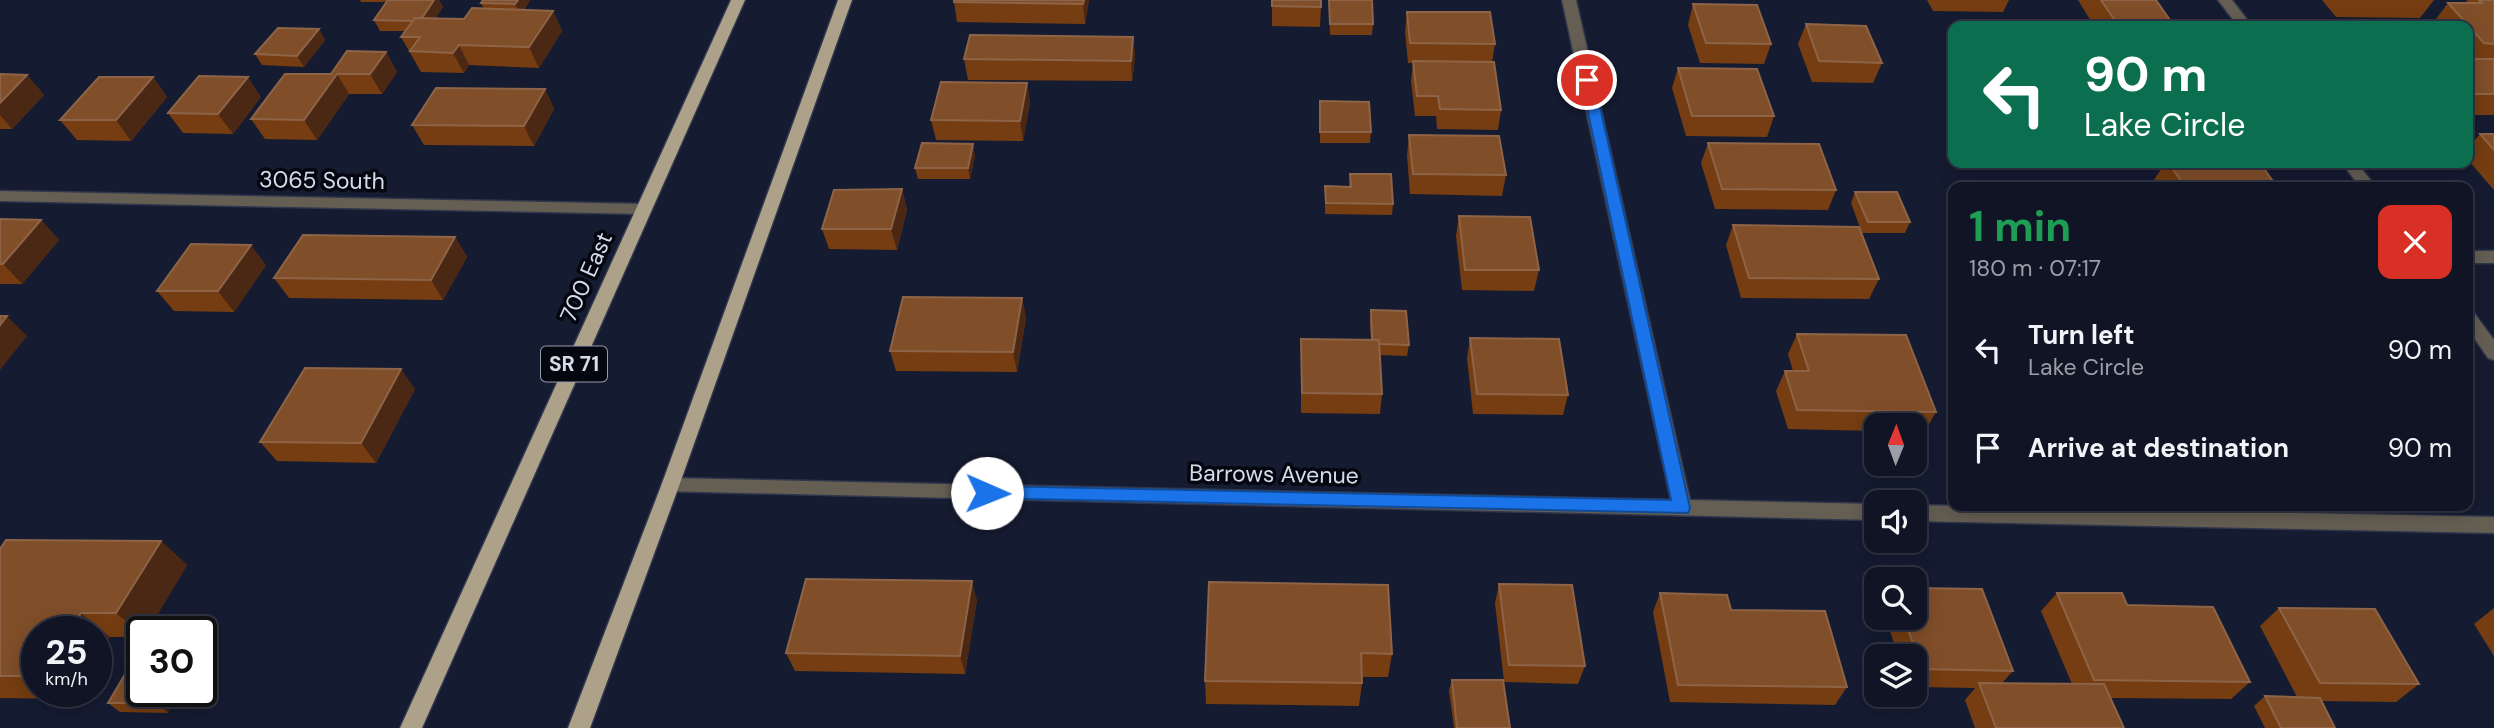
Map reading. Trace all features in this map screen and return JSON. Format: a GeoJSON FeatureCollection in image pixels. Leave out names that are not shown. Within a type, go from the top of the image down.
{"type":"FeatureCollection","features":[{"type":"Feature","properties":{"kind":"main road","name":"700 East"},"geometry":{"type":"LineString","coordinates":[[411,728],[737,0]]}},
{"type":"Feature","properties":{"kind":"main road"},"geometry":{"type":"LineString","coordinates":[[579,728],[670,486],[845,0]]}},
{"type":"Feature","properties":{"kind":"street"},"geometry":{"type":"LineString","coordinates":[[1569,0],[1682,508]]}},
{"type":"Feature","properties":{"kind":"street"},"geometry":{"type":"LineString","coordinates":[[2225,0],[2241,21]]}},
{"type":"Feature","properties":{"kind":"street"},"geometry":{"type":"LineString","coordinates":[[2353,168],[2364,182]]}},
{"type":"Feature","properties":{"kind":"street","name":"3065 South"},"geometry":{"type":"LineString","coordinates":[[0,196],[644,208]]}},
{"type":"Feature","properties":{"kind":"street"},"geometry":{"type":"LineString","coordinates":[[2473,257],[2494,257]]}},
{"type":"Feature","properties":{"kind":"street"},"geometry":{"type":"LineString","coordinates":[[2473,324],[2494,353]]}},
{"type":"Feature","properties":{"kind":"street","name":"Barrows Avenue"},"geometry":{"type":"LineString","coordinates":[[670,486],[1864,512]]}},
{"type":"Feature","properties":{"kind":"street"},"geometry":{"type":"LineString","coordinates":[[1927,513],[2494,525]]}},
{"type":"Feature","properties":{"kind":"building"},"geometry":{"type":"Polygon","coordinates":[[[388,0],[434,0],[422,18],[415,18],[413,21],[374,20],[388,0]]]}},
{"type":"Feature","properties":{"kind":"building"},"geometry":{"type":"Polygon","coordinates":[[[483,0],[518,0],[515,4],[481,3],[483,0]]]}},
{"type":"Feature","properties":{"kind":"building"},"geometry":{"type":"Polygon","coordinates":[[[954,0],[1084,0],[1083,4],[954,0]]]}},
{"type":"Feature","properties":{"kind":"building"},"geometry":{"type":"Polygon","coordinates":[[[1272,0],[1321,0],[1321,7],[1272,6],[1272,0]]]}},
{"type":"Feature","properties":{"kind":"building"},"geometry":{"type":"Polygon","coordinates":[[[1329,0],[1372,0],[1373,24],[1330,24],[1329,0]]]}},
{"type":"Feature","properties":{"kind":"building"},"geometry":{"type":"Polygon","coordinates":[[[2101,0],[2156,0],[2171,21],[2115,21],[2101,0]]]}},
{"type":"Feature","properties":{"kind":"building"},"geometry":{"type":"Polygon","coordinates":[[[2479,0],[2494,0],[2494,44],[2484,43],[2473,31],[2473,21],[2464,21],[2448,3],[2482,3],[2479,0]]]}},
{"type":"Feature","properties":{"kind":"building"},"geometry":{"type":"Polygon","coordinates":[[[1693,4],[1757,5],[1771,44],[1706,43],[1693,4]]]}},
{"type":"Feature","properties":{"kind":"building"},"geometry":{"type":"Polygon","coordinates":[[[472,8],[553,11],[529,47],[459,45],[453,53],[410,51],[420,37],[401,37],[415,18],[464,19],[472,8]]]}},
{"type":"Feature","properties":{"kind":"building"},"geometry":{"type":"Polygon","coordinates":[[[1407,12],[1490,12],[1495,44],[1410,43],[1407,12]]]}},
{"type":"Feature","properties":{"kind":"building"},"geometry":{"type":"Polygon","coordinates":[[[1806,24],[1866,26],[1882,63],[1819,61],[1806,24]]]}},
{"type":"Feature","properties":{"kind":"building"},"geometry":{"type":"Polygon","coordinates":[[[278,28],[319,29],[297,56],[255,54],[278,28]]]}},
{"type":"Feature","properties":{"kind":"building"},"geometry":{"type":"Polygon","coordinates":[[[970,35],[1133,37],[1131,61],[964,59],[970,35]]]}},
{"type":"Feature","properties":{"kind":"building"},"geometry":{"type":"Polygon","coordinates":[[[347,51],[386,52],[370,74],[337,74],[304,120],[251,119],[285,74],[331,74],[347,51]]]}},
{"type":"Feature","properties":{"kind":"building"},"geometry":{"type":"Polygon","coordinates":[[[2473,59],[2494,59],[2494,94],[2473,94],[2473,59]]]}},
{"type":"Feature","properties":{"kind":"building"},"geometry":{"type":"Polygon","coordinates":[[[1413,61],[1494,62],[1501,110],[1440,109],[1438,96],[1417,96],[1413,61]]]}},
{"type":"Feature","properties":{"kind":"building"},"geometry":{"type":"Polygon","coordinates":[[[1678,68],[1757,69],[1774,116],[1692,116],[1678,68]]]}},
{"type":"Feature","properties":{"kind":"building"},"geometry":{"type":"Polygon","coordinates":[[[0,74],[27,75],[0,103],[0,74]]]}},
{"type":"Feature","properties":{"kind":"building"},"geometry":{"type":"Polygon","coordinates":[[[199,76],[248,77],[218,114],[168,113],[199,76]]]}},
{"type":"Feature","properties":{"kind":"building"},"geometry":{"type":"Polygon","coordinates":[[[99,77],[153,77],[116,120],[60,120],[99,77]]]}},
{"type":"Feature","properties":{"kind":"building"},"geometry":{"type":"Polygon","coordinates":[[[941,82],[1027,83],[1020,121],[931,120],[941,82]]]}},
{"type":"Feature","properties":{"kind":"building"},"geometry":{"type":"Polygon","coordinates":[[[436,88],[545,89],[524,126],[412,125],[436,88]]]}},
{"type":"Feature","properties":{"kind":"building"},"geometry":{"type":"Polygon","coordinates":[[[1320,101],[1369,102],[1371,132],[1320,132],[1320,101]]]}},
{"type":"Feature","properties":{"kind":"building"},"geometry":{"type":"Polygon","coordinates":[[[2480,134],[2494,134],[2494,150],[2480,134]]]}},
{"type":"Feature","properties":{"kind":"building"},"geometry":{"type":"Polygon","coordinates":[[[1409,135],[1499,136],[1506,175],[1413,174],[1409,135]]]}},
{"type":"Feature","properties":{"kind":"building"},"geometry":{"type":"Polygon","coordinates":[[[922,143],[973,144],[968,168],[915,168],[922,143]]]}},
{"type":"Feature","properties":{"kind":"building"},"geometry":{"type":"Polygon","coordinates":[[[1708,143],[1819,144],[1836,190],[1722,189],[1708,143]]]}},
{"type":"Feature","properties":{"kind":"building"},"geometry":{"type":"Polygon","coordinates":[[[2172,168],[2264,168],[2273,182],[2182,182],[2172,168]]]}},
{"type":"Feature","properties":{"kind":"building"},"geometry":{"type":"Polygon","coordinates":[[[1350,174],[1391,174],[1393,204],[1326,203],[1325,186],[1351,187],[1350,174]]]}},
{"type":"Feature","properties":{"kind":"building"},"geometry":{"type":"Polygon","coordinates":[[[902,189],[891,229],[822,229],[834,190],[902,189]]]}},
{"type":"Feature","properties":{"kind":"building"},"geometry":{"type":"Polygon","coordinates":[[[1855,192],[1897,192],[1910,222],[1868,222],[1855,192]]]}},
{"type":"Feature","properties":{"kind":"building"},"geometry":{"type":"Polygon","coordinates":[[[1459,216],[1530,217],[1539,270],[1465,270],[1459,216]]]}},
{"type":"Feature","properties":{"kind":"building"},"geometry":{"type":"Polygon","coordinates":[[[0,219],[41,220],[3,264],[0,264],[0,219]]]}},
{"type":"Feature","properties":{"kind":"building"},"geometry":{"type":"Polygon","coordinates":[[[1733,225],[1859,227],[1879,279],[1749,278],[1733,225]]]}},
{"type":"Feature","properties":{"kind":"building"},"geometry":{"type":"Polygon","coordinates":[[[303,235],[455,237],[431,280],[274,278],[303,235]]]}},
{"type":"Feature","properties":{"kind":"building"},"geometry":{"type":"Polygon","coordinates":[[[191,244],[251,245],[218,291],[157,291],[191,244]]]}},
{"type":"Feature","properties":{"kind":"building"},"geometry":{"type":"Polygon","coordinates":[[[903,297],[1022,298],[1013,352],[890,351],[903,297]]]}},
{"type":"Feature","properties":{"kind":"building"},"geometry":{"type":"Polygon","coordinates":[[[1371,310],[1406,311],[1409,345],[1379,344],[1379,340],[1372,339],[1371,310]]]}},
{"type":"Feature","properties":{"kind":"building"},"geometry":{"type":"Polygon","coordinates":[[[0,316],[7,316],[0,325],[0,316]]]}},
{"type":"Feature","properties":{"kind":"building"},"geometry":{"type":"Polygon","coordinates":[[[1797,334],[1906,335],[1936,412],[1797,410],[1785,371],[1809,371],[1797,334]]]}},
{"type":"Feature","properties":{"kind":"building"},"geometry":{"type":"Polygon","coordinates":[[[1470,338],[1559,339],[1568,395],[1477,394],[1470,338]]]}},
{"type":"Feature","properties":{"kind":"building"},"geometry":{"type":"Polygon","coordinates":[[[1301,339],[1379,340],[1382,394],[1302,393],[1301,339]]]}},
{"type":"Feature","properties":{"kind":"building"},"geometry":{"type":"Polygon","coordinates":[[[305,368],[401,369],[361,443],[260,442],[305,368]]]}},
{"type":"Feature","properties":{"kind":"building"},"geometry":{"type":"Polygon","coordinates":[[[6,540],[161,541],[116,613],[21,616],[21,676],[0,676],[0,549],[6,540]]]}},
{"type":"Feature","properties":{"kind":"building"},"geometry":{"type":"Polygon","coordinates":[[[806,579],[972,581],[960,656],[786,653],[806,579]]]}},
{"type":"Feature","properties":{"kind":"building"},"geometry":{"type":"Polygon","coordinates":[[[1209,582],[1388,585],[1392,654],[1361,653],[1362,683],[1205,681],[1209,582]]]}},
{"type":"Feature","properties":{"kind":"building"},"geometry":{"type":"Polygon","coordinates":[[[1499,584],[1572,585],[1585,666],[1509,665],[1499,584]]]}},
{"type":"Feature","properties":{"kind":"building"},"geometry":{"type":"Polygon","coordinates":[[[1927,588],[1982,589],[2013,671],[1927,669],[1927,644],[1913,644],[1908,630],[1927,630],[1927,588]]]}},
{"type":"Feature","properties":{"kind":"building"},"geometry":{"type":"Polygon","coordinates":[[[1660,593],[1727,595],[1731,610],[1825,611],[1847,687],[1678,685],[1660,593]]]}},
{"type":"Feature","properties":{"kind":"building"},"geometry":{"type":"Polygon","coordinates":[[[2057,593],[2122,593],[2127,605],[2213,607],[2250,682],[2094,680],[2057,593]]]}},
{"type":"Feature","properties":{"kind":"building"},"geometry":{"type":"Polygon","coordinates":[[[2279,608],[2375,609],[2419,684],[2320,683],[2279,608]]]}},
{"type":"Feature","properties":{"kind":"building"},"geometry":{"type":"Polygon","coordinates":[[[126,673],[126,703],[112,703],[112,696],[126,673]]]}},
{"type":"Feature","properties":{"kind":"building"},"geometry":{"type":"Polygon","coordinates":[[[1452,680],[1503,680],[1510,728],[1457,728],[1452,680]]]}},
{"type":"Feature","properties":{"kind":"building"},"geometry":{"type":"Polygon","coordinates":[[[1979,683],[2104,684],[2124,728],[1996,728],[1979,683]]]}},
{"type":"Feature","properties":{"kind":"building"},"geometry":{"type":"Polygon","coordinates":[[[2265,696],[2320,698],[2335,728],[2281,728],[2265,696]]]}},
{"type":"Feature","properties":{"kind":"route"},"geometry":{"type":"LineString","coordinates":[[987,493],[1682,508],[1587,80]]}}]}
